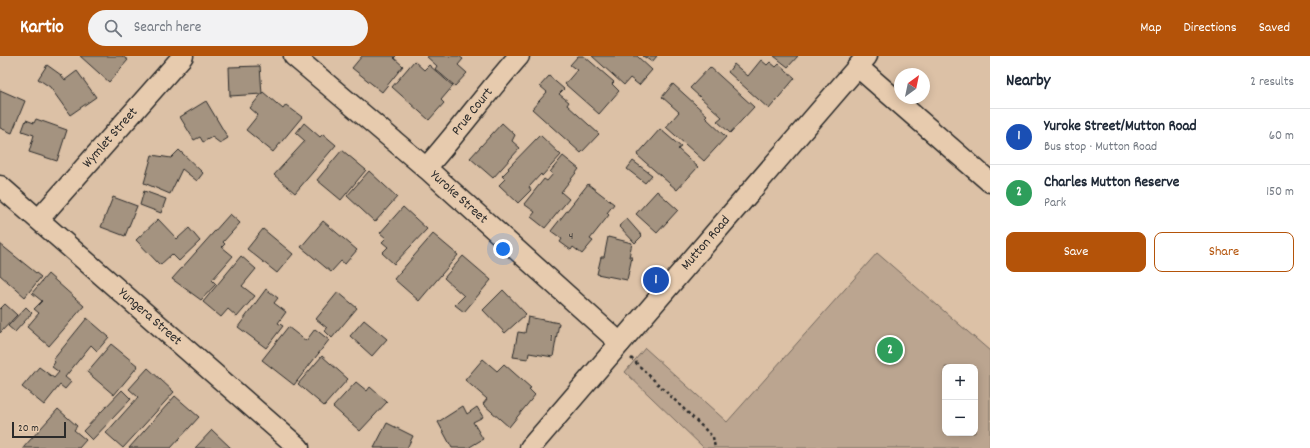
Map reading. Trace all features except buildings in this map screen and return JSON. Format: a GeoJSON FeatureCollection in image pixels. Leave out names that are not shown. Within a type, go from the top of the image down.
{"type":"FeatureCollection","features":[{"type":"Feature","properties":{"kind":"street","name":"Wymlet Street"},"geometry":{"type":"LineString","coordinates":[[39,220],[183,56]]}},
{"type":"Feature","properties":{"kind":"street","name":"Yuroke Street"},"geometry":{"type":"LineString","coordinates":[[294,56],[426,168],[620,343]]}},
{"type":"Feature","properties":{"kind":"street","name":"Prue Court"},"geometry":{"type":"LineString","coordinates":[[426,168],[464,124],[495,83],[519,56]]}},
{"type":"Feature","properties":{"kind":"street"},"geometry":{"type":"LineString","coordinates":[[862,61],[990,182]]}},
{"type":"Feature","properties":{"kind":"street","name":"Mutton Road"},"geometry":{"type":"LineString","coordinates":[[530,448],[862,61]]}},
{"type":"Feature","properties":{"kind":"street","name":"Yungera Street"},"geometry":{"type":"LineString","coordinates":[[0,186],[299,448]]}},
{"type":"Feature","properties":{"kind":"path"},"geometry":{"type":"LineString","coordinates":[[620,343],[633,362],[713,437],[715,448]]}},
{"type":"Feature","properties":{"kind":"shaded area"},"geometry":{"type":"Polygon","coordinates":[[[877,253],[990,351],[990,448],[704,448],[625,372],[645,348],[727,422],[877,253]]]}},
{"type":"Feature","properties":{"kind":"place","name":"Yuroke Street/Mutton Road"},"geometry":{"type":"Point","coordinates":[656,280]}},
{"type":"Feature","properties":{"kind":"place","name":"Charles Mutton Reserve"},"geometry":{"type":"Point","coordinates":[890,350]}}]}
